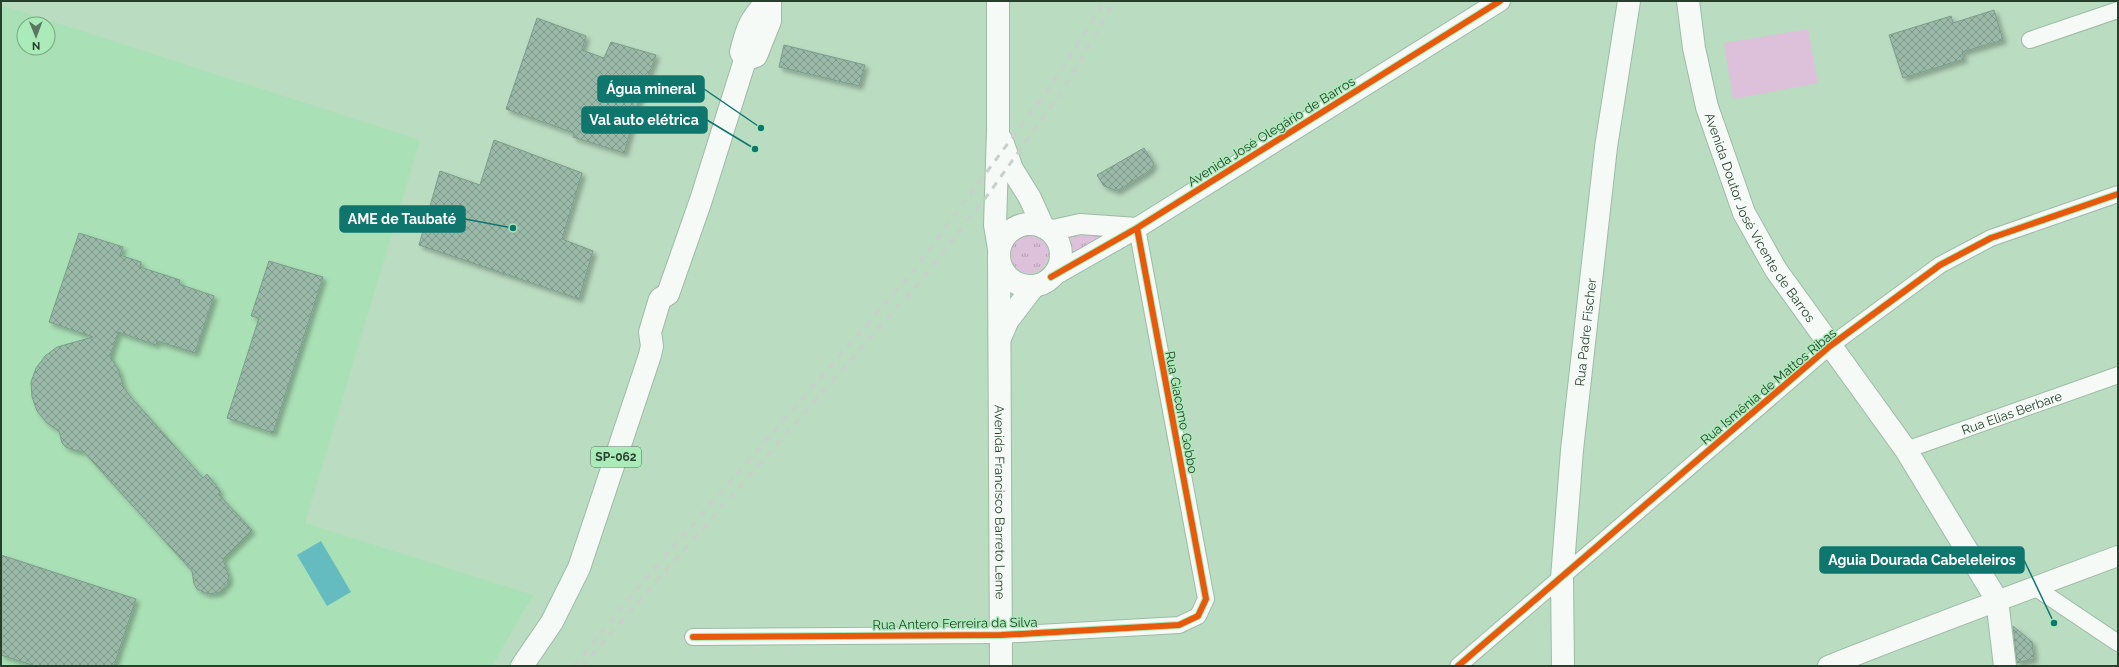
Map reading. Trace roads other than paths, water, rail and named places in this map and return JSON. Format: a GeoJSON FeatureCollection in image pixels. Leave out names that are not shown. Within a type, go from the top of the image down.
{"type":"FeatureCollection","features":[{"type":"Feature","properties":{"kind":"main road","name":"SP-062"},"geometry":{"type":"LineString","coordinates":[[522,666],[552,622],[579,568],[652,346],[662,338],[672,303],[668,294],[701,200],[745,60],[756,56],[770,21],[769,1]]}},
{"type":"Feature","properties":{"kind":"main road"},"geometry":{"type":"LineString","coordinates":[[998,1],[998,131],[995,225],[1001,268],[1007,276],[1015,282],[1043,282],[1057,269],[1060,250],[1057,240],[1046,229],[1030,198],[1012,169],[998,131]]}},
{"type":"Feature","properties":{"kind":"main road","name":"Rua Padre Fischer"},"geometry":{"type":"LineString","coordinates":[[1563,666],[1562,578],[1572,450],[1606,147],[1629,1]]}},
{"type":"Feature","properties":{"kind":"main road","name":"Avenida Doutor José Vicente de Barros"},"geometry":{"type":"LineString","coordinates":[[1688,1],[1694,48],[1707,107],[1744,213],[1776,270],[1906,450],[1997,600],[2005,666]]}},
{"type":"Feature","properties":{"kind":"main road"},"geometry":{"type":"LineString","coordinates":[[999,254],[1002,240],[1015,227],[1034,224],[1046,229]]}},
{"type":"Feature","properties":{"kind":"main road","name":"Avenida Francisco Barreto Leme"},"geometry":{"type":"LineString","coordinates":[[999,254],[1001,666]]}},
{"type":"Feature","properties":{"kind":"main road","name":"Avenida Francisco Barreto Leme"},"geometry":{"type":"LineString","coordinates":[[1000,339],[1008,320],[1043,282]]}},
{"type":"Feature","properties":{"kind":"street","name":"Avenida José Olegário de Barros"},"geometry":{"type":"LineString","coordinates":[[1043,282],[1136,228],[1500,1]]}},
{"type":"Feature","properties":{"kind":"street"},"geometry":{"type":"LineString","coordinates":[[2030,40],[2118,10]]}},
{"type":"Feature","properties":{"kind":"street","name":"Rua Ismênia de Mattos Ribas"},"geometry":{"type":"LineString","coordinates":[[1458,666],[1830,346],[1940,265],[1991,238],[2118,194]]}},
{"type":"Feature","properties":{"kind":"street"},"geometry":{"type":"LineString","coordinates":[[1046,229],[1080,224],[1136,228]]}},
{"type":"Feature","properties":{"kind":"street","name":"Rua Giacomo Gobbo"},"geometry":{"type":"LineString","coordinates":[[1136,228],[1206,599]]}},
{"type":"Feature","properties":{"kind":"street","name":"Rua Elias Berbare"},"geometry":{"type":"LineString","coordinates":[[1906,450],[2118,375]]}},
{"type":"Feature","properties":{"kind":"street"},"geometry":{"type":"LineString","coordinates":[[1828,666],[1997,600],[2036,588],[2118,556]]}},
{"type":"Feature","properties":{"kind":"street"},"geometry":{"type":"LineString","coordinates":[[2036,588],[2118,643]]}},
{"type":"Feature","properties":{"kind":"street","name":"Rua Antero Ferreira da Silva"},"geometry":{"type":"LineString","coordinates":[[692,637],[1001,635],[1179,625],[1198,616],[1206,599]]}},
{"type":"Feature","properties":{"kind":"water"},"geometry":{"type":"Polygon","coordinates":[[[321,541],[351,592],[327,606],[297,555],[321,541]]]}},
{"type":"Feature","properties":{"kind":"railway"},"geometry":{"type":"LineString","coordinates":[[574,666],[636,590],[914,270],[1052,84],[1105,1]]}},
{"type":"Feature","properties":{"kind":"railway"},"geometry":{"type":"LineString","coordinates":[[582,666],[923,278],[990,192],[1063,89],[1115,1]]}},
{"type":"Feature","properties":{"kind":"place","name":"Água mineral"},"geometry":{"type":"Point","coordinates":[761,128]}},
{"type":"Feature","properties":{"kind":"place","name":"Val auto elétrica"},"geometry":{"type":"Point","coordinates":[755,149]}},
{"type":"Feature","properties":{"kind":"place","name":"AME de Taubaté"},"geometry":{"type":"Point","coordinates":[513,228]}},
{"type":"Feature","properties":{"kind":"place","name":"Aguia Dourada Cabeleleiros"},"geometry":{"type":"Point","coordinates":[2054,623]}}]}
